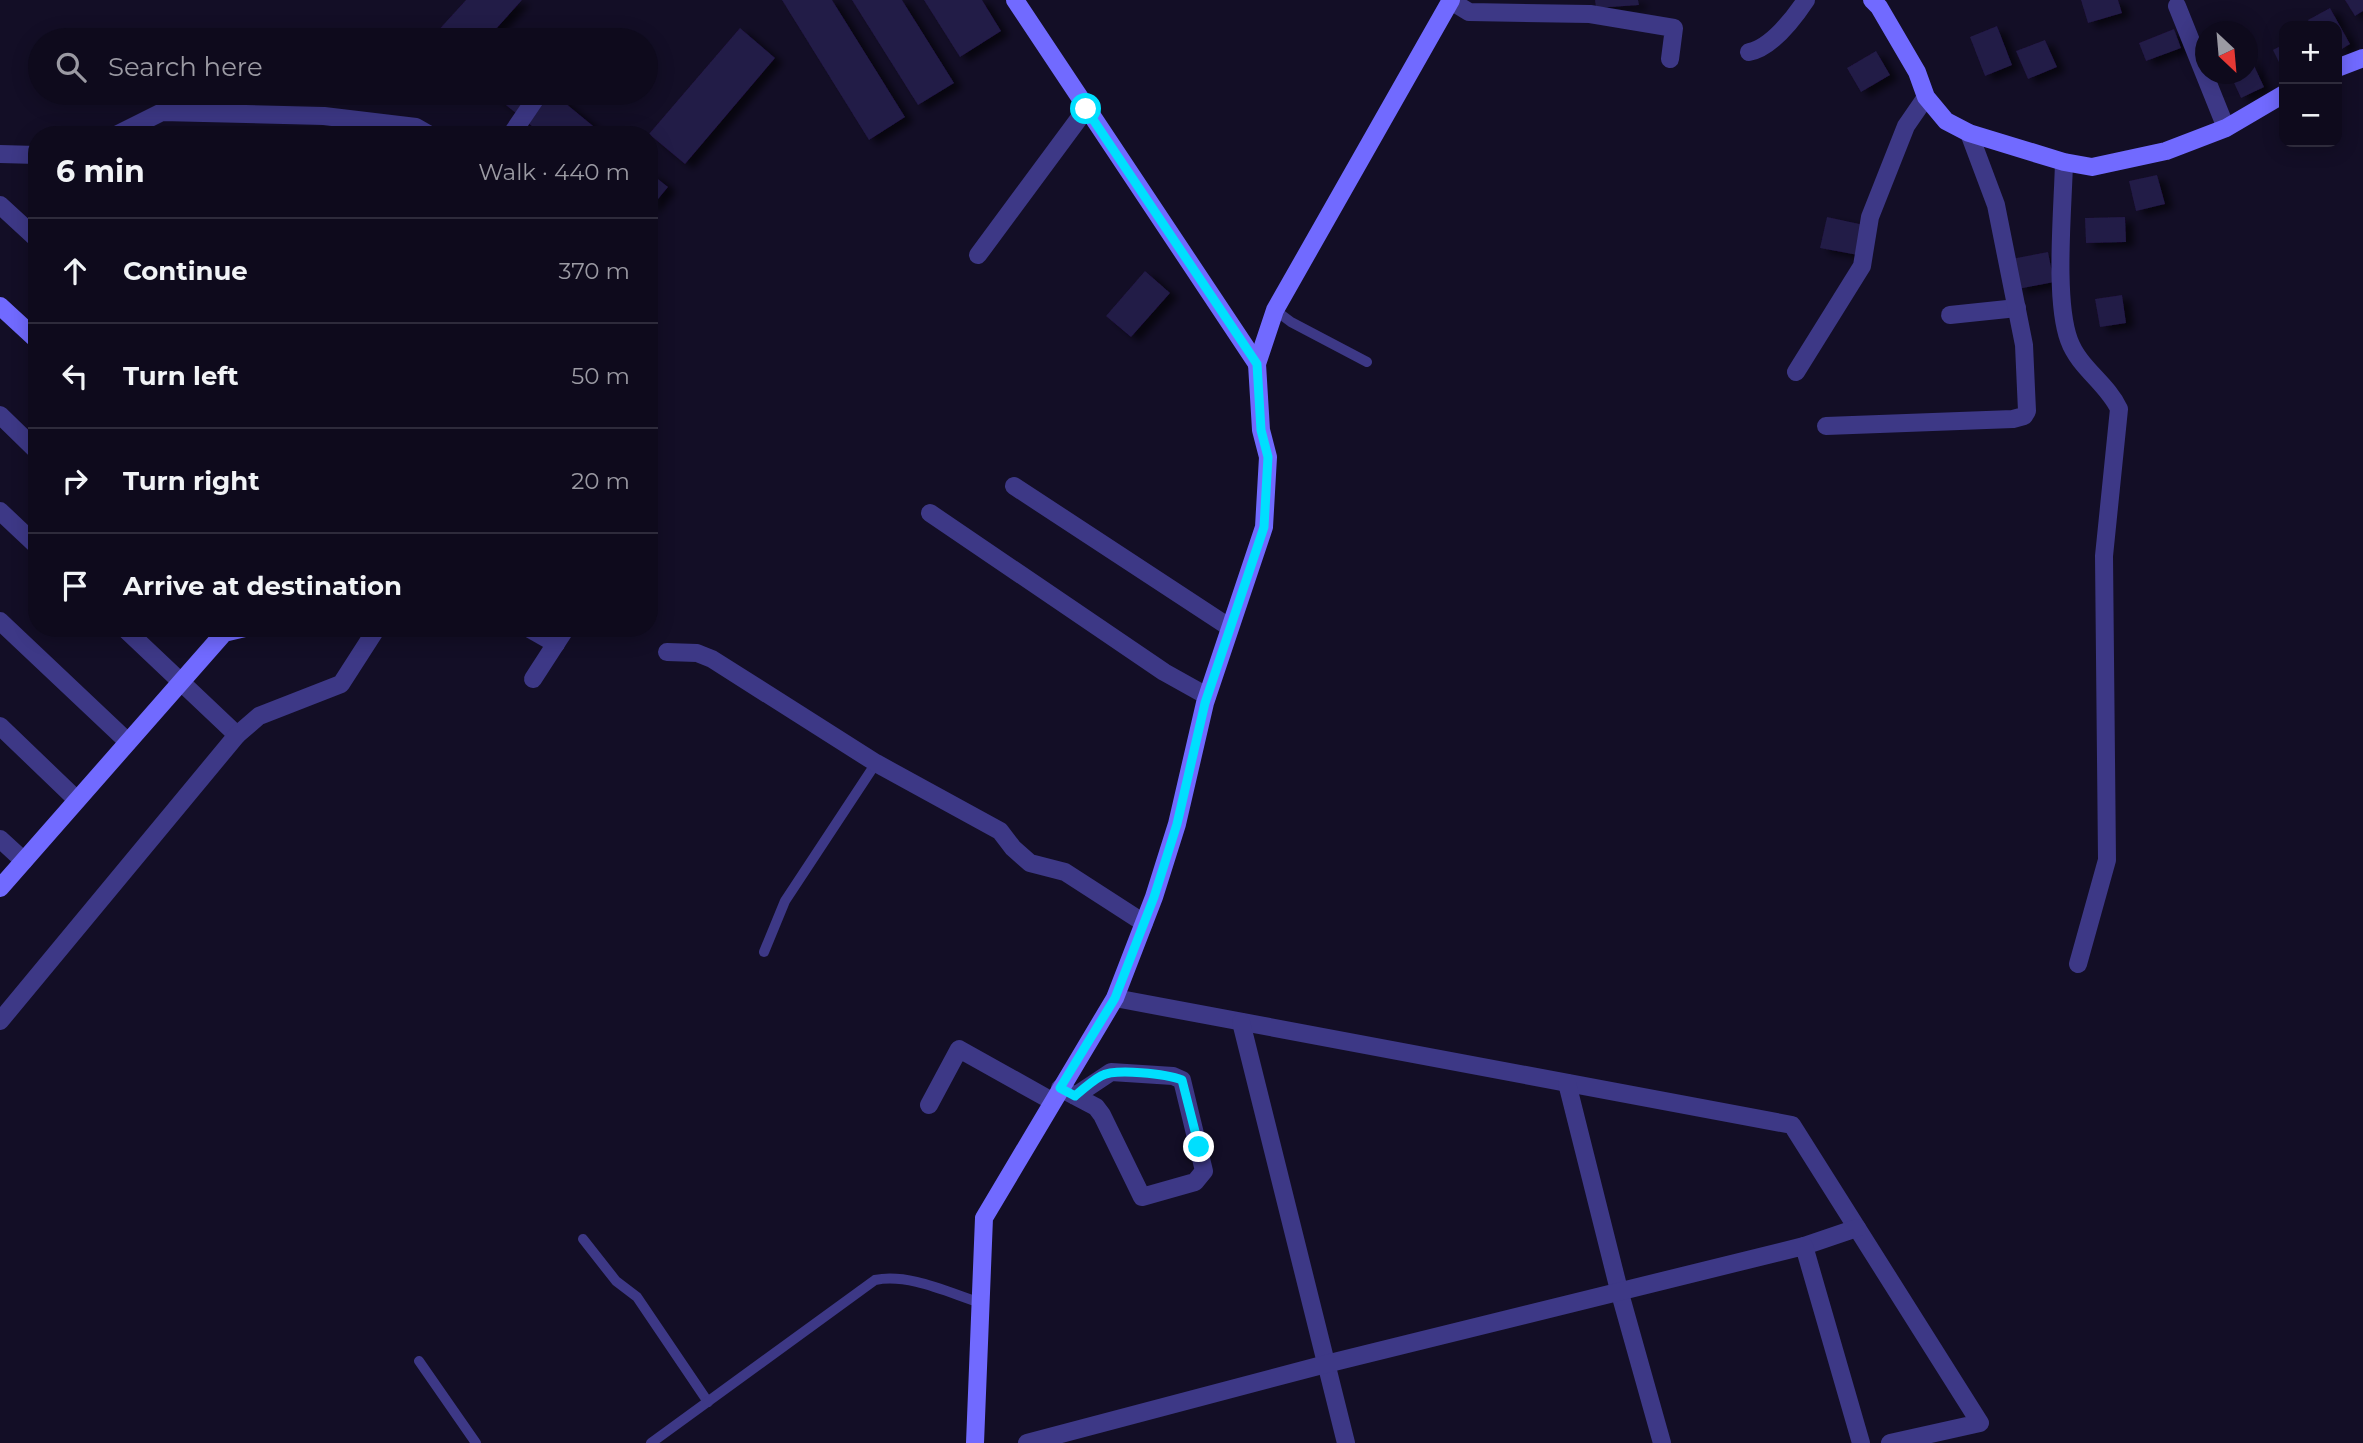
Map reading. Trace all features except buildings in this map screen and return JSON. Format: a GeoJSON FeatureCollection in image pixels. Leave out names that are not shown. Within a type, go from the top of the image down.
{"type":"FeatureCollection","features":[{"type":"Feature","properties":{"kind":"street"},"geometry":{"type":"LineString","coordinates":[[1015,0],[1257,364]]}},
{"type":"Feature","properties":{"kind":"street"},"geometry":{"type":"LineString","coordinates":[[1749,52],[1759,50],[1796,15],[1806,0]]}},
{"type":"Feature","properties":{"kind":"street"},"geometry":{"type":"LineString","coordinates":[[1872,0],[1879,7],[1917,72],[1926,97],[1946,121],[1969,132],[2064,162],[2092,167],[2166,151],[2226,128],[2279,97]]}},
{"type":"Feature","properties":{"kind":"street"},"geometry":{"type":"LineString","coordinates":[[975,1443],[984,1218],[1062,1095],[1115,998],[1144,923],[1177,824],[1207,696],[1264,527],[1268,457],[1261,430],[1257,364],[1275,310],[1451,1],[1469,12],[1590,14],[1674,28],[1670,59]]}},
{"type":"Feature","properties":{"kind":"street"},"geometry":{"type":"LineString","coordinates":[[2177,6],[2226,128]]}},
{"type":"Feature","properties":{"kind":"street"},"geometry":{"type":"LineString","coordinates":[[2342,66],[2363,58]]}},
{"type":"Feature","properties":{"kind":"street"},"geometry":{"type":"LineString","coordinates":[[1796,372],[1862,267],[1870,218],[1906,126],[1926,97]]}},
{"type":"Feature","properties":{"kind":"street"},"geometry":{"type":"LineString","coordinates":[[517,126],[531,105]]}},
{"type":"Feature","properties":{"kind":"street"},"geometry":{"type":"LineString","coordinates":[[978,255],[1086,109]]}},
{"type":"Feature","properties":{"kind":"street"},"geometry":{"type":"LineString","coordinates":[[134,126],[162,112],[324,116],[408,126]]}},
{"type":"Feature","properties":{"kind":"street"},"geometry":{"type":"LineString","coordinates":[[1826,426],[2024,416],[2027,411],[2024,345],[1996,205],[1969,132]]}},
{"type":"Feature","properties":{"kind":"street"},"geometry":{"type":"LineString","coordinates":[[0,154],[28,155]]}},
{"type":"Feature","properties":{"kind":"street"},"geometry":{"type":"LineString","coordinates":[[2064,162],[2062,313],[2069,341],[2082,364],[2114,398],[2119,409],[2104,556],[2107,860],[2078,964]]}},
{"type":"Feature","properties":{"kind":"street"},"geometry":{"type":"LineString","coordinates":[[0,205],[28,231]]}},
{"type":"Feature","properties":{"kind":"street"},"geometry":{"type":"LineString","coordinates":[[0,306],[28,332]]}},
{"type":"Feature","properties":{"kind":"street"},"geometry":{"type":"LineString","coordinates":[[1950,316],[2017,308]]}},
{"type":"Feature","properties":{"kind":"street"},"geometry":{"type":"LineString","coordinates":[[0,415],[28,442]]}},
{"type":"Feature","properties":{"kind":"street"},"geometry":{"type":"LineString","coordinates":[[1014,486],[1229,627]]}},
{"type":"Feature","properties":{"kind":"street"},"geometry":{"type":"LineString","coordinates":[[0,511],[28,537]]}},
{"type":"Feature","properties":{"kind":"street"},"geometry":{"type":"LineString","coordinates":[[930,513],[1164,672],[1207,696]]}},
{"type":"Feature","properties":{"kind":"street"},"geometry":{"type":"LineString","coordinates":[[0,621],[128,742]]}},
{"type":"Feature","properties":{"kind":"street"},"geometry":{"type":"LineString","coordinates":[[134,637],[237,735]]}},
{"type":"Feature","properties":{"kind":"street"},"geometry":{"type":"LineString","coordinates":[[0,888],[181,682],[216,637]]}},
{"type":"Feature","properties":{"kind":"street"},"geometry":{"type":"LineString","coordinates":[[0,1021],[237,735],[259,716],[341,684],[371,637]]}},
{"type":"Feature","properties":{"kind":"street"},"geometry":{"type":"LineString","coordinates":[[543,637],[556,644]]}},
{"type":"Feature","properties":{"kind":"street"},"geometry":{"type":"LineString","coordinates":[[533,680],[560,637]]}},
{"type":"Feature","properties":{"kind":"street"},"geometry":{"type":"LineString","coordinates":[[667,652],[697,653],[712,659],[876,763],[1000,831],[1013,848],[1030,863],[1065,872],[1144,923]]}},
{"type":"Feature","properties":{"kind":"street"},"geometry":{"type":"LineString","coordinates":[[0,726],[77,800]]}},
{"type":"Feature","properties":{"kind":"street"},"geometry":{"type":"LineString","coordinates":[[0,839],[24,861]]}},
{"type":"Feature","properties":{"kind":"street"},"geometry":{"type":"LineString","coordinates":[[1115,998],[1792,1125],[1980,1423],[1890,1443]]}},
{"type":"Feature","properties":{"kind":"street"},"geometry":{"type":"LineString","coordinates":[[1241,1022],[1346,1443]]}},
{"type":"Feature","properties":{"kind":"street"},"geometry":{"type":"LineString","coordinates":[[929,1105],[959,1049],[1062,1095],[1096,1107],[1142,1197],[1195,1182],[1204,1171],[1182,1080],[1172,1076],[1111,1072],[1062,1095]]}},
{"type":"Feature","properties":{"kind":"street"},"geometry":{"type":"LineString","coordinates":[[1567,1083],[1619,1290],[1662,1443]]}},
{"type":"Feature","properties":{"kind":"street"},"geometry":{"type":"LineString","coordinates":[[1027,1443],[1068,1439],[1326,1364],[1804,1246],[1857,1228]]}},
{"type":"Feature","properties":{"kind":"street"},"geometry":{"type":"LineString","coordinates":[[1804,1246],[1861,1443]]}},
{"type":"Feature","properties":{"kind":"lane"},"geometry":{"type":"LineString","coordinates":[[1275,310],[1291,322],[1367,362]]}},
{"type":"Feature","properties":{"kind":"lane"},"geometry":{"type":"LineString","coordinates":[[764,952],[785,901],[876,763]]}},
{"type":"Feature","properties":{"kind":"lane"},"geometry":{"type":"LineString","coordinates":[[583,1239],[616,1281],[637,1297],[708,1402]]}},
{"type":"Feature","properties":{"kind":"lane"},"geometry":{"type":"LineString","coordinates":[[651,1443],[875,1280],[888,1277],[908,1280],[981,1303]]}},
{"type":"Feature","properties":{"kind":"lane"},"geometry":{"type":"LineString","coordinates":[[419,1361],[476,1443]]}},
{"type":"Feature","properties":{"kind":"route"},"geometry":{"type":"LineString","coordinates":[[1086,109],[1257,364],[1261,430],[1268,457],[1264,527],[1205,703],[1177,824],[1154,897],[1115,998],[1060,1088],[1075,1096],[1101,1076],[1111,1072],[1172,1076],[1182,1080],[1199,1147]]}}]}
